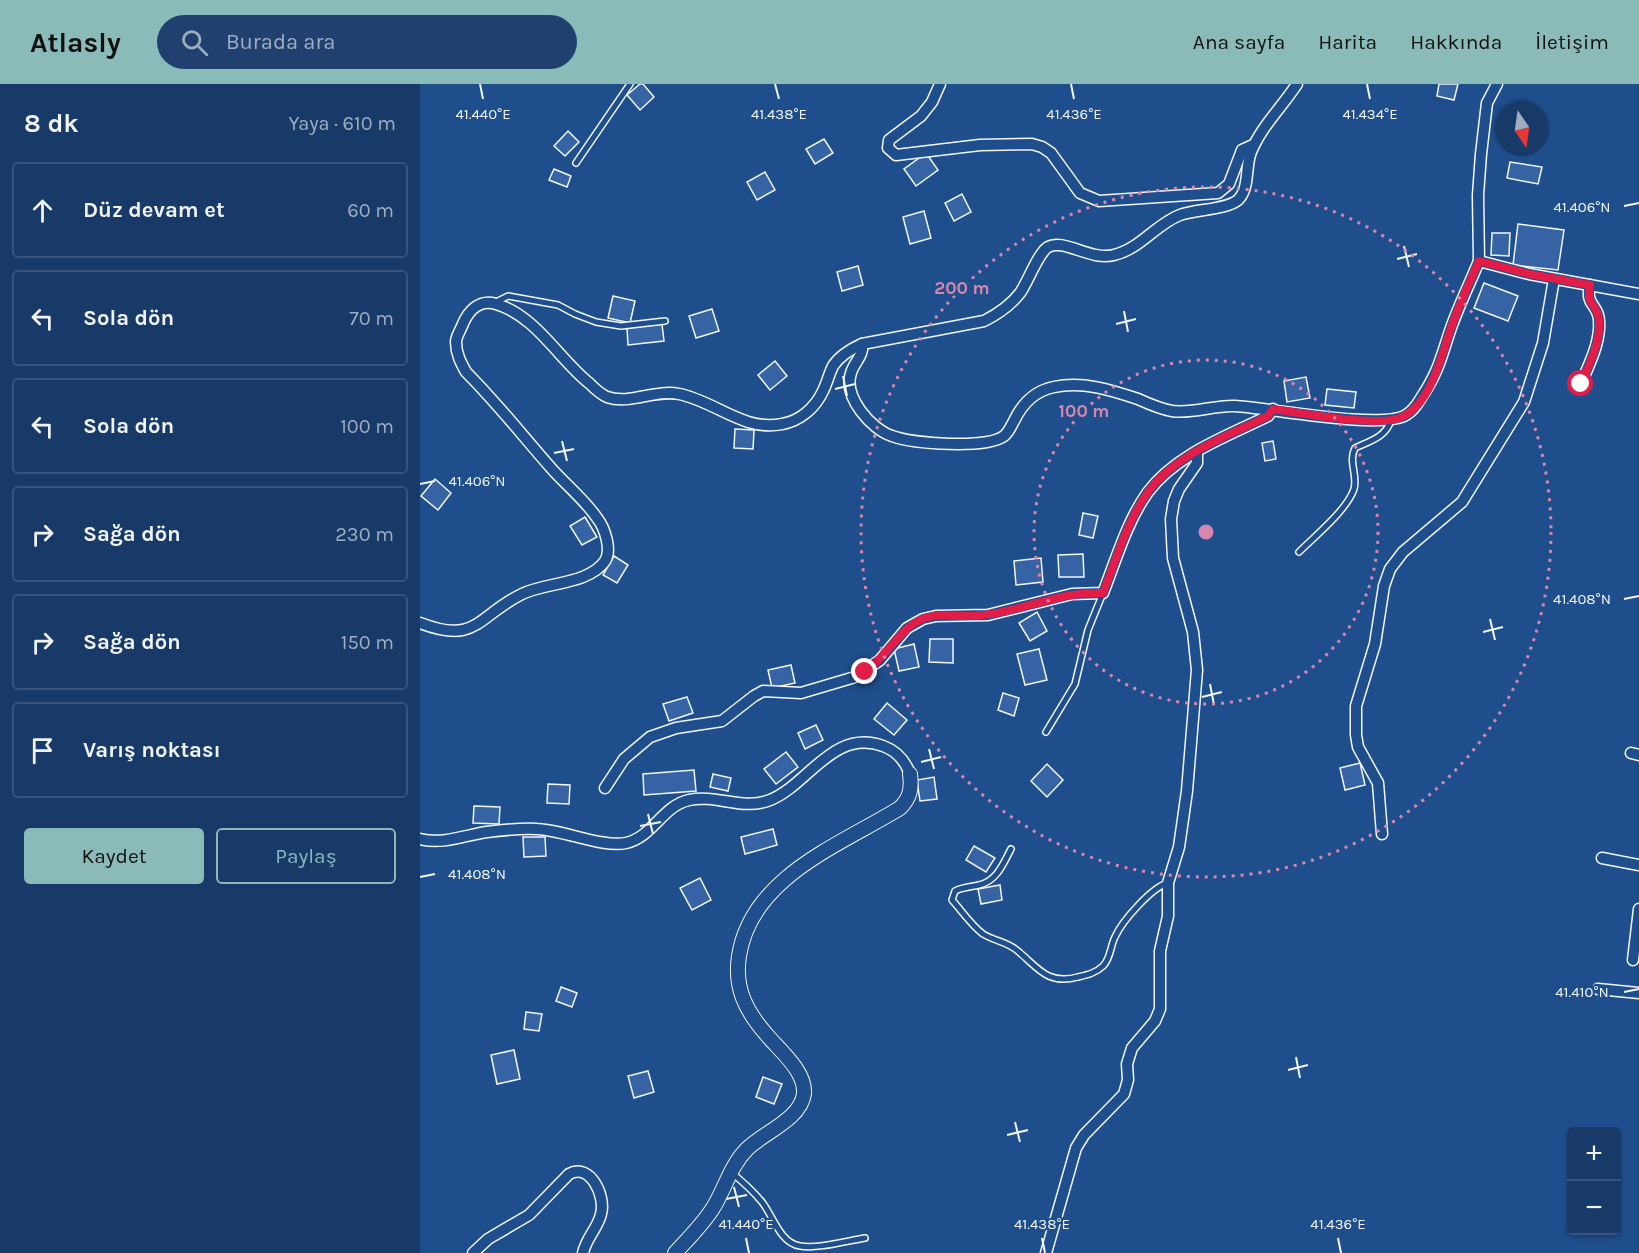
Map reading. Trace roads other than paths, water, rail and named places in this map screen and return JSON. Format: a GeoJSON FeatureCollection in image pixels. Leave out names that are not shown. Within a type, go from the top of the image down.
{"type":"FeatureCollection","features":[{"type":"Feature","properties":{"kind":"street"},"geometry":{"type":"LineString","coordinates":[[940,84],[932,102],[921,116],[889,140],[888,148],[893,153],[896,155],[980,145],[1037,145],[1051,153],[1080,193],[1099,201],[1218,193],[1230,184],[1242,150],[1253,146]]}},
{"type":"Feature","properties":{"kind":"street"},"geometry":{"type":"LineString","coordinates":[[420,623],[440,631],[450,632],[473,627],[523,593],[585,576],[601,565],[608,555],[607,542],[598,519],[466,372],[460,362],[456,339],[468,313],[474,307],[484,303],[494,303],[519,316],[544,335],[574,372],[604,396],[628,399],[664,393],[678,394],[757,425],[785,424],[798,419],[810,410],[823,392],[834,365],[851,350],[862,344],[984,321],[997,314],[1020,293],[1046,248],[1062,244],[1089,255],[1113,256],[1135,246],[1164,223],[1179,216],[1195,210],[1230,205],[1238,200],[1243,192],[1249,157],[1259,134],[1297,84]]}},
{"type":"Feature","properties":{"kind":"street"},"geometry":{"type":"LineString","coordinates":[[862,344],[863,352],[849,381],[854,399],[868,419],[880,430],[906,440],[951,443],[985,443],[995,440],[1009,431],[1021,407],[1029,398],[1052,387],[1066,385],[1100,387],[1160,409],[1175,411],[1223,405],[1354,419],[1391,420],[1407,415],[1414,409],[1439,369],[1461,301],[1479,261],[1478,195],[1481,154],[1487,103],[1497,84]]}},
{"type":"Feature","properties":{"kind":"street"},"geometry":{"type":"LineString","coordinates":[[1479,261],[1554,279],[1639,294]]}},
{"type":"Feature","properties":{"kind":"street"},"geometry":{"type":"LineString","coordinates":[[1382,834],[1378,783],[1358,747],[1356,705],[1375,644],[1384,586],[1390,568],[1402,552],[1462,502],[1524,402],[1543,343],[1554,279]]}},
{"type":"Feature","properties":{"kind":"street"},"geometry":{"type":"LineString","coordinates":[[1581,384],[1596,345],[1599,328],[1599,318],[1588,298],[1590,285]]}},
{"type":"Feature","properties":{"kind":"street"},"geometry":{"type":"LineString","coordinates":[[605,788],[624,759],[650,737],[676,728],[722,720],[763,692],[801,693],[855,677],[880,660],[908,628],[923,619],[936,616],[988,615],[1072,594],[1103,593],[1138,509],[1149,491],[1166,473],[1197,453],[1268,416],[1273,409]]}},
{"type":"Feature","properties":{"kind":"street"},"geometry":{"type":"LineString","coordinates":[[1046,1253],[1076,1148],[1083,1135],[1124,1094],[1128,1080],[1127,1064],[1132,1048],[1155,1021],[1160,1009],[1159,963],[1168,916],[1168,882],[1179,847],[1184,814],[1197,670],[1193,632],[1173,558],[1171,519],[1176,495],[1197,463],[1197,453]]}},
{"type":"Feature","properties":{"kind":"street"},"geometry":{"type":"LineString","coordinates":[[420,839],[436,841],[487,832],[536,829],[612,844],[623,844],[641,837],[669,810],[687,800],[697,799],[746,805],[770,800],[837,750],[864,743],[874,743],[895,751],[902,758],[910,774],[910,793],[907,801],[900,808],[828,848],[777,886],[754,914],[747,929],[738,964],[741,995],[753,1019],[803,1081],[804,1092],[797,1110],[745,1150],[713,1208],[675,1253]]}},
{"type":"Feature","properties":{"kind":"street"},"geometry":{"type":"LineString","coordinates":[[1602,858],[1639,865]]}},
{"type":"Feature","properties":{"kind":"street"},"geometry":{"type":"LineString","coordinates":[[1633,960],[1639,909]]}},
{"type":"Feature","properties":{"kind":"street"},"geometry":{"type":"LineString","coordinates":[[1598,989],[1639,993]]}},
{"type":"Feature","properties":{"kind":"street"},"geometry":{"type":"LineString","coordinates":[[473,1253],[488,1239],[529,1215],[569,1174],[577,1170],[593,1180],[600,1194],[602,1208],[601,1215],[586,1239],[583,1253]]}},
{"type":"Feature","properties":{"kind":"lane"},"geometry":{"type":"LineString","coordinates":[[576,163],[630,84]]}},
{"type":"Feature","properties":{"kind":"lane"},"geometry":{"type":"LineString","coordinates":[[494,303],[508,296],[558,305],[597,322],[621,326],[665,321]]}},
{"type":"Feature","properties":{"kind":"lane"},"geometry":{"type":"LineString","coordinates":[[1299,552],[1343,507],[1352,494],[1355,480],[1352,458],[1355,448],[1379,437],[1388,429],[1391,420]]}},
{"type":"Feature","properties":{"kind":"lane"},"geometry":{"type":"LineString","coordinates":[[1046,732],[1075,684],[1088,630],[1103,593]]}},
{"type":"Feature","properties":{"kind":"lane"},"geometry":{"type":"LineString","coordinates":[[1011,849],[999,871],[991,880],[955,891],[952,900],[976,929],[1018,950],[1040,971],[1053,978],[1071,979],[1098,970],[1108,959],[1112,943],[1120,928],[1157,887],[1168,882]]}},
{"type":"Feature","properties":{"kind":"lane"},"geometry":{"type":"LineString","coordinates":[[731,1172],[763,1203],[784,1237],[792,1244],[809,1246],[865,1238]]}}]}
